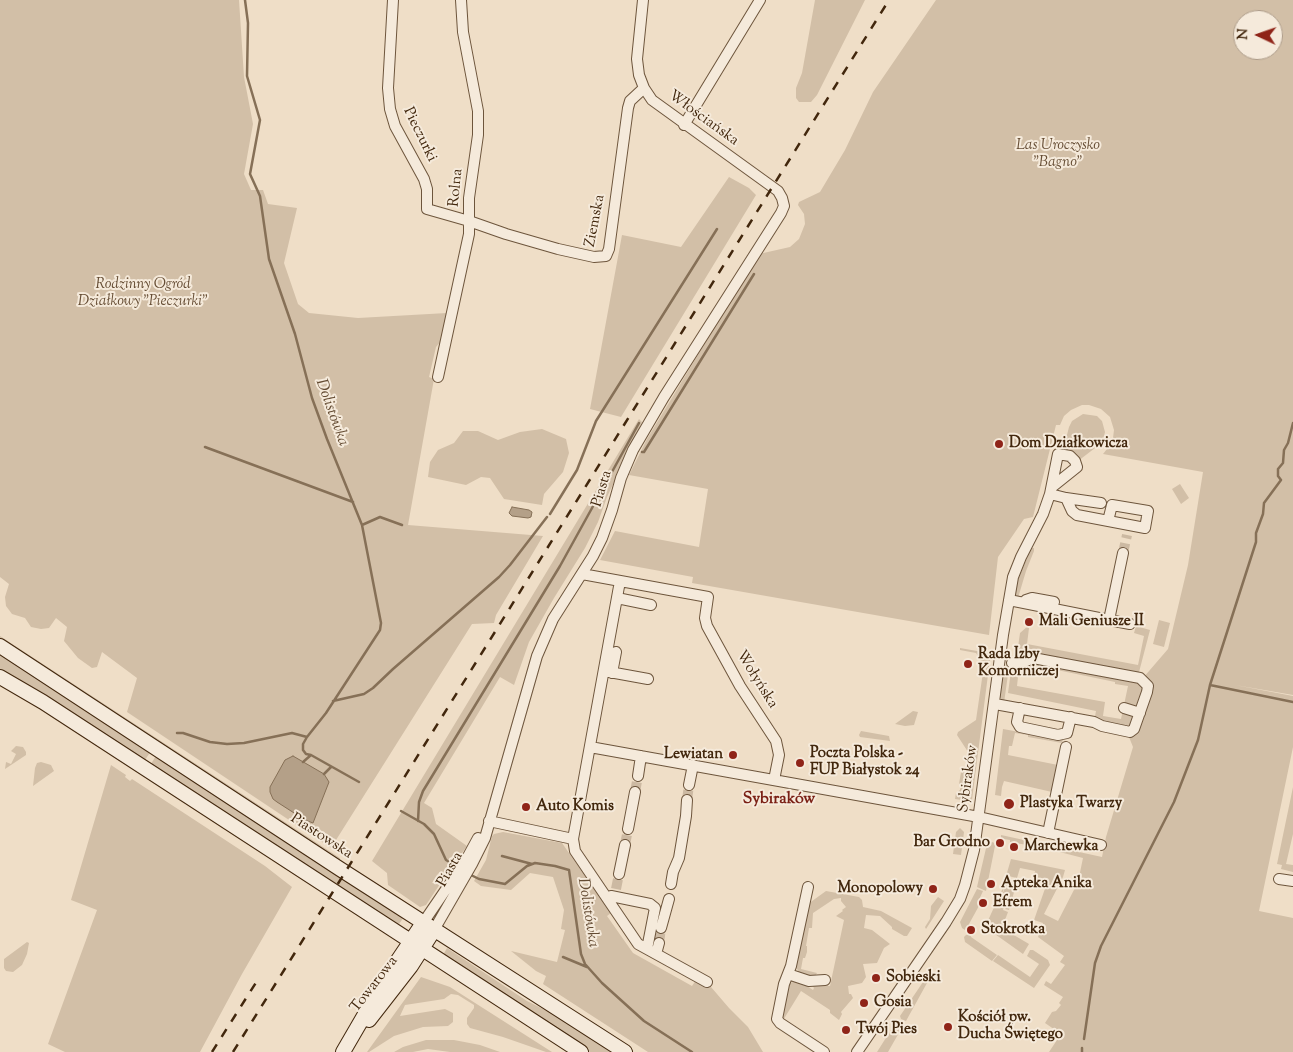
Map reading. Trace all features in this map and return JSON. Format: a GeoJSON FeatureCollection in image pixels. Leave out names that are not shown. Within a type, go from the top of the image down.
{"type":"FeatureCollection","features":[{"type":"Feature","properties":{"kind":"main road","name":"Piastowska"},"geometry":{"type":"LineString","coordinates":[[0,646],[625,1052]]}},
{"type":"Feature","properties":{"kind":"main road"},"geometry":{"type":"LineString","coordinates":[[0,677],[43,702],[581,1052]]}},
{"type":"Feature","properties":{"kind":"main road","name":"Towarowa"},"geometry":{"type":"LineString","coordinates":[[342,1052],[364,1015],[391,982],[429,926]]}},
{"type":"Feature","properties":{"kind":"street","name":"Pieczurki"},"geometry":{"type":"LineString","coordinates":[[394,0],[388,88],[395,126],[424,179],[427,189],[427,209],[469,221]]}},
{"type":"Feature","properties":{"kind":"street","name":"Rolna"},"geometry":{"type":"LineString","coordinates":[[438,377],[469,234],[470,189],[479,124],[462,32],[461,0]]}},
{"type":"Feature","properties":{"kind":"street","name":"Włościańska"},"geometry":{"type":"LineString","coordinates":[[643,0],[637,59],[639,75],[644,88],[652,100],[684,125],[773,187]]}},
{"type":"Feature","properties":{"kind":"street"},"geometry":{"type":"LineString","coordinates":[[684,125],[760,0]]}},
{"type":"Feature","properties":{"kind":"street","name":"Ziemska"},"geometry":{"type":"LineString","coordinates":[[469,221],[558,250],[594,257],[606,256],[609,249],[628,108],[630,102],[644,88]]}},
{"type":"Feature","properties":{"kind":"street","name":"Piasta"},"geometry":{"type":"LineString","coordinates":[[429,926],[469,862],[483,829],[488,822],[500,790],[537,656],[553,619],[593,556],[606,529],[621,478],[633,450],[664,397],[781,213],[784,206],[782,198],[773,187]]}},
{"type":"Feature","properties":{"kind":"street","name":"Sybiraków"},"geometry":{"type":"LineString","coordinates":[[857,1052],[938,935],[960,899],[972,860],[1009,600],[1017,566],[1027,542],[1043,514],[1051,490],[1066,498]]}},
{"type":"Feature","properties":{"kind":"street"},"geometry":{"type":"LineString","coordinates":[[1066,498],[1078,506],[1101,506]]}},
{"type":"Feature","properties":{"kind":"street"},"geometry":{"type":"LineString","coordinates":[[1066,498],[1072,511],[1077,515],[1145,528],[1148,511],[1112,505],[1108,520]]}},
{"type":"Feature","properties":{"kind":"street"},"geometry":{"type":"LineString","coordinates":[[1127,535],[1129,525]]}},
{"type":"Feature","properties":{"kind":"street"},"geometry":{"type":"LineString","coordinates":[[1109,620],[1123,553]]}},
{"type":"Feature","properties":{"kind":"street"},"geometry":{"type":"LineString","coordinates":[[582,574],[620,581],[608,672],[590,747],[573,839],[574,851],[611,894],[632,937],[638,944],[707,982]]}},
{"type":"Feature","properties":{"kind":"street","name":"Wołyńska"},"geometry":{"type":"LineString","coordinates":[[620,581],[708,597],[705,618],[707,626],[740,686],[776,741],[779,755],[774,780]]}},
{"type":"Feature","properties":{"kind":"street"},"geometry":{"type":"LineString","coordinates":[[617,598],[645,606]]}},
{"type":"Feature","properties":{"kind":"street"},"geometry":{"type":"LineString","coordinates":[[1026,608],[1026,600],[1032,598],[1054,602]]}},
{"type":"Feature","properties":{"kind":"street"},"geometry":{"type":"LineString","coordinates":[[1009,600],[1026,608],[1130,624]]}},
{"type":"Feature","properties":{"kind":"street"},"geometry":{"type":"LineString","coordinates":[[608,672],[616,652]]}},
{"type":"Feature","properties":{"kind":"street"},"geometry":{"type":"LineString","coordinates":[[995,704],[1071,717],[1130,732],[1134,728],[1147,692],[1148,686],[1140,678],[1033,658],[1020,664],[1012,663]]}},
{"type":"Feature","properties":{"kind":"street"},"geometry":{"type":"LineString","coordinates":[[608,672],[648,680]]}},
{"type":"Feature","properties":{"kind":"street"},"geometry":{"type":"LineString","coordinates":[[1020,708],[1017,722],[1020,727],[1058,735],[1067,732],[1071,717]]}},
{"type":"Feature","properties":{"kind":"street"},"geometry":{"type":"LineString","coordinates":[[1124,708],[1140,713]]}},
{"type":"Feature","properties":{"kind":"street"},"geometry":{"type":"LineString","coordinates":[[590,747],[979,817],[1101,845]]}},
{"type":"Feature","properties":{"kind":"street"},"geometry":{"type":"LineString","coordinates":[[1048,833],[1066,747]]}},
{"type":"Feature","properties":{"kind":"street"},"geometry":{"type":"LineString","coordinates":[[638,776],[641,756]]}},
{"type":"Feature","properties":{"kind":"street"},"geometry":{"type":"LineString","coordinates":[[689,786],[693,765]]}},
{"type":"Feature","properties":{"kind":"street"},"geometry":{"type":"LineString","coordinates":[[628,829],[635,792]]}},
{"type":"Feature","properties":{"kind":"street"},"geometry":{"type":"LineString","coordinates":[[671,884],[673,872],[679,858],[687,800]]}},
{"type":"Feature","properties":{"kind":"street"},"geometry":{"type":"LineString","coordinates":[[488,822],[573,839]]}},
{"type":"Feature","properties":{"kind":"street"},"geometry":{"type":"LineString","coordinates":[[620,874],[625,845]]}},
{"type":"Feature","properties":{"kind":"street"},"geometry":{"type":"LineString","coordinates":[[1279,879],[1293,881]]}},
{"type":"Feature","properties":{"kind":"street"},"geometry":{"type":"LineString","coordinates":[[808,888],[777,1019],[780,1023],[824,1052]]}},
{"type":"Feature","properties":{"kind":"street"},"geometry":{"type":"LineString","coordinates":[[611,894],[650,904],[655,908],[652,951]]}},
{"type":"Feature","properties":{"kind":"street"},"geometry":{"type":"LineString","coordinates":[[661,928],[669,899]]}},
{"type":"Feature","properties":{"kind":"street"},"geometry":{"type":"LineString","coordinates":[[652,951],[659,943]]}},
{"type":"Feature","properties":{"kind":"street"},"geometry":{"type":"LineString","coordinates":[[788,974],[809,982],[825,980]]}},
{"type":"Feature","properties":{"kind":"green space","name":"Rodzinny Ogród Działkowy \"Pieczurki\""},"geometry":{"type":"Polygon","coordinates":[[[0,0],[239,0],[244,77],[253,124],[244,174],[251,190],[263,190],[268,204],[297,208],[284,263],[298,304],[309,313],[358,318],[447,313],[441,341],[436,347],[429,377],[434,379],[408,525],[543,536],[496,615],[494,623],[472,624],[331,848],[127,712],[137,678],[102,652],[97,667],[92,668],[78,658],[64,641],[67,627],[56,618],[49,628],[31,627],[25,618],[12,614],[6,606],[5,597],[9,584],[0,577],[0,0]]]}},
{"type":"Feature","properties":{"kind":"green space"},"geometry":{"type":"Polygon","coordinates":[[[815,0],[865,0],[817,95],[811,102],[799,102],[796,98],[796,88],[802,73],[815,0]]]}},
{"type":"Feature","properties":{"kind":"green space","name":"Las Uroczysko \"Bagno\""},"geometry":{"type":"Polygon","coordinates":[[[936,0],[1293,0],[1293,695],[1235,685],[1293,696],[1293,747],[1259,911],[1293,918],[1293,1052],[1049,1052],[1061,1034],[1045,1023],[1052,1012],[1056,1011],[1061,1005],[1059,1003],[1063,997],[1044,985],[1046,981],[1051,984],[1065,965],[1060,962],[1064,956],[1038,937],[1043,923],[1034,920],[1048,880],[1034,877],[1035,871],[1020,868],[1017,878],[1008,876],[1001,897],[1007,900],[1003,910],[1008,912],[1002,928],[1029,944],[1023,954],[985,927],[1002,890],[1011,859],[1065,870],[1044,914],[1058,921],[1078,882],[1083,858],[1010,842],[1010,840],[1004,839],[1001,841],[1001,835],[1102,857],[1106,837],[1133,747],[1127,732],[1094,722],[1096,711],[1008,693],[1012,663],[1033,658],[1143,678],[1168,649],[1188,565],[1203,472],[1103,454],[1113,438],[1114,430],[1110,417],[1101,409],[1089,405],[1082,405],[1071,410],[1064,416],[1060,425],[1056,425],[1033,517],[1024,519],[998,557],[989,635],[692,583],[693,577],[600,560],[615,531],[699,547],[708,489],[629,475],[647,439],[759,254],[790,247],[799,239],[805,224],[804,214],[798,205],[799,202],[820,192],[845,150],[873,92],[936,0]],[[1033,665],[1018,677],[1017,686],[1105,702],[1103,716],[1121,719],[1128,686],[1115,684],[1115,682],[1033,665]]]}},
{"type":"Feature","properties":{"kind":"green space"},"geometry":{"type":"Polygon","coordinates":[[[729,177],[749,188],[756,195],[621,417],[590,409],[622,235],[681,247],[729,177]]]}},
{"type":"Feature","properties":{"kind":"green space"},"geometry":{"type":"Polygon","coordinates":[[[1083,414],[1097,416],[1102,421],[1105,432],[1103,440],[1099,445],[1078,461],[1063,451],[1072,421],[1083,414]]]}},
{"type":"Feature","properties":{"kind":"green space"},"geometry":{"type":"Polygon","coordinates":[[[639,419],[642,422],[607,497],[598,522],[585,548],[529,642],[514,685],[500,677],[424,803],[432,808],[436,824],[467,846],[446,876],[441,871],[437,875],[444,881],[434,880],[432,883],[440,884],[426,905],[420,907],[388,885],[387,873],[372,861],[639,419]]]}},
{"type":"Feature","properties":{"kind":"green space"},"geometry":{"type":"Polygon","coordinates":[[[542,429],[566,439],[569,453],[563,472],[544,494],[542,505],[504,499],[490,478],[481,477],[466,485],[428,477],[430,462],[438,450],[454,443],[463,431],[478,431],[498,440],[520,432],[542,429]]]}},
{"type":"Feature","properties":{"kind":"green space"},"geometry":{"type":"Polygon","coordinates":[[[1180,484],[1189,498],[1181,504],[1172,489],[1180,484]]]}},
{"type":"Feature","properties":{"kind":"green space"},"geometry":{"type":"Polygon","coordinates":[[[1031,548],[1034,548],[1034,551],[1018,598],[1015,593],[1017,582],[1031,548]]]}},
{"type":"Feature","properties":{"kind":"green space"},"geometry":{"type":"Polygon","coordinates":[[[1159,620],[1170,623],[1164,647],[1153,644],[1159,620]]]}},
{"type":"Feature","properties":{"kind":"green space"},"geometry":{"type":"Polygon","coordinates":[[[1028,626],[1027,644],[1138,665],[1144,636],[1134,633],[1136,626],[1150,630],[1138,676],[1032,655],[1016,661],[1020,633],[1028,626]]]}},
{"type":"Feature","properties":{"kind":"green space"},"geometry":{"type":"Polygon","coordinates":[[[0,636],[340,858],[340,860],[331,857],[0,640],[0,636]]]}},
{"type":"Feature","properties":{"kind":"green space"},"geometry":{"type":"Polygon","coordinates":[[[960,648],[988,653],[990,659],[972,800],[969,801],[955,799],[956,793],[960,790],[961,786],[959,784],[961,772],[968,768],[970,755],[957,735],[958,732],[976,720],[984,665],[976,653],[960,650],[960,648]]]}},
{"type":"Feature","properties":{"kind":"green space"},"geometry":{"type":"Polygon","coordinates":[[[0,652],[151,751],[145,760],[151,764],[157,754],[404,917],[399,924],[309,866],[272,846],[0,671],[0,652]]]}},
{"type":"Feature","properties":{"kind":"green space"},"geometry":{"type":"Polygon","coordinates":[[[1004,665],[1009,667],[1004,703],[1000,697],[1004,665]]]}},
{"type":"Feature","properties":{"kind":"green space"},"geometry":{"type":"Polygon","coordinates":[[[913,711],[918,712],[914,725],[895,724],[913,711]]]}},
{"type":"Feature","properties":{"kind":"green space"},"geometry":{"type":"Polygon","coordinates":[[[1003,729],[1063,740],[1062,743],[1015,733],[1012,746],[1009,746],[1008,755],[1058,765],[1052,792],[1004,781],[1001,796],[995,795],[1003,729]]]}},
{"type":"Feature","properties":{"kind":"green space"},"geometry":{"type":"Polygon","coordinates":[[[861,731],[889,736],[890,741],[860,737],[861,731]]]}},
{"type":"Feature","properties":{"kind":"green space"},"geometry":{"type":"Polygon","coordinates":[[[16,746],[23,747],[26,755],[5,769],[6,762],[11,764],[16,754],[11,751],[16,746]]]}},
{"type":"Feature","properties":{"kind":"green space"},"geometry":{"type":"Polygon","coordinates":[[[41,762],[51,765],[54,771],[33,786],[35,768],[37,763],[41,762]]]}},
{"type":"Feature","properties":{"kind":"green space"},"geometry":{"type":"Polygon","coordinates":[[[111,765],[126,775],[125,777],[130,781],[132,779],[265,866],[292,887],[200,1052],[65,1052],[48,1044],[97,910],[71,900],[111,765]]]}},
{"type":"Feature","properties":{"kind":"green space"},"geometry":{"type":"Polygon","coordinates":[[[1293,787],[1293,834],[1286,864],[1293,865],[1293,872],[1281,869],[1282,865],[1277,864],[1293,787]]]}},
{"type":"Feature","properties":{"kind":"green space"},"geometry":{"type":"Polygon","coordinates":[[[960,828],[964,832],[961,855],[953,854],[956,832],[960,828]]]}},
{"type":"Feature","properties":{"kind":"green space"},"geometry":{"type":"Polygon","coordinates":[[[503,832],[562,843],[611,913],[607,916],[633,953],[692,986],[696,980],[711,987],[748,1027],[763,1052],[648,1052],[543,984],[546,976],[536,971],[511,951],[557,962],[565,930],[561,929],[564,910],[553,877],[530,873],[511,890],[481,886],[474,881],[486,860],[492,836],[503,832]]]}},
{"type":"Feature","properties":{"kind":"green space"},"geometry":{"type":"Polygon","coordinates":[[[992,842],[997,844],[986,891],[977,887],[987,844],[992,842]]]}},
{"type":"Feature","properties":{"kind":"green space"},"geometry":{"type":"Polygon","coordinates":[[[1007,881],[1016,885],[1009,910],[1005,909],[1009,900],[1002,896],[1007,881]]]}},
{"type":"Feature","properties":{"kind":"green space"},"geometry":{"type":"Polygon","coordinates":[[[977,889],[983,891],[978,902],[980,904],[969,924],[969,929],[965,930],[960,922],[977,889]]]}},
{"type":"Feature","properties":{"kind":"green space"},"geometry":{"type":"Polygon","coordinates":[[[826,891],[859,897],[862,900],[863,907],[881,911],[912,928],[907,936],[904,936],[892,929],[880,916],[866,915],[864,928],[872,930],[890,944],[884,948],[877,963],[863,964],[866,977],[862,983],[848,986],[849,994],[853,998],[841,1012],[839,1020],[830,1013],[830,1010],[801,991],[782,1022],[780,1016],[786,985],[795,981],[801,982],[813,990],[814,988],[811,984],[830,986],[844,920],[836,916],[846,907],[841,898],[834,899],[813,913],[812,928],[809,928],[806,946],[807,952],[805,958],[803,958],[801,969],[817,973],[814,978],[800,974],[796,967],[808,904],[826,891]]]}},
{"type":"Feature","properties":{"kind":"green space"},"geometry":{"type":"Polygon","coordinates":[[[938,897],[944,901],[926,929],[925,927],[930,919],[931,906],[938,897]]]}},
{"type":"Feature","properties":{"kind":"green space"},"geometry":{"type":"Polygon","coordinates":[[[970,934],[971,937],[997,955],[992,961],[965,942],[964,937],[970,934]]]}},
{"type":"Feature","properties":{"kind":"green space"},"geometry":{"type":"Polygon","coordinates":[[[27,942],[29,943],[27,954],[22,965],[13,972],[6,971],[4,959],[27,942]]]}},
{"type":"Feature","properties":{"kind":"green space"},"geometry":{"type":"Polygon","coordinates":[[[447,948],[527,1001],[561,1018],[614,1052],[590,1052],[442,957],[447,948]]]}},
{"type":"Feature","properties":{"kind":"green space"},"geometry":{"type":"Polygon","coordinates":[[[1030,950],[1048,960],[1050,965],[1034,988],[993,961],[998,955],[1030,977],[1039,964],[1027,956],[1030,950]]]}},
{"type":"Feature","properties":{"kind":"green space"},"geometry":{"type":"Polygon","coordinates":[[[421,977],[450,987],[552,1052],[546,1052],[470,1028],[467,1024],[467,1018],[474,1005],[458,995],[451,994],[444,999],[405,1005],[400,1016],[445,1009],[453,1013],[453,1022],[448,1026],[423,1027],[394,1036],[367,1052],[421,977]]]}},
{"type":"Feature","properties":{"kind":"green space"},"geometry":{"type":"Polygon","coordinates":[[[923,982],[927,983],[906,1021],[901,1019],[900,1016],[923,982]]]}},
{"type":"Feature","properties":{"kind":"green space"},"geometry":{"type":"Polygon","coordinates":[[[899,1021],[904,1024],[888,1052],[877,1052],[896,1022],[899,1021]]]}},
{"type":"Feature","properties":{"kind":"green space"},"geometry":{"type":"Polygon","coordinates":[[[426,1040],[454,1040],[480,1045],[500,1052],[450,1052],[428,1049],[413,1052],[394,1052],[403,1047],[426,1040]]]}},
{"type":"Feature","properties":{"kind":"shaded area"},"geometry":{"type":"Polygon","coordinates":[[[512,507],[529,510],[532,512],[531,517],[512,516],[509,513],[512,507]]]}},
{"type":"Feature","properties":{"kind":"shaded area"},"geometry":{"type":"Polygon","coordinates":[[[293,756],[324,774],[329,782],[313,823],[277,802],[273,799],[270,792],[270,787],[285,760],[293,756]]]}},
{"type":"Feature","properties":{"kind":"waterway","name":"Dolistówka"},"geometry":{"type":"LineString","coordinates":[[245,0],[248,23],[247,76],[260,120],[250,174],[260,196],[269,259],[295,334],[312,398],[362,525],[381,623],[380,630],[326,713],[307,737],[303,744],[303,750],[306,754],[359,782]]}},
{"type":"Feature","properties":{"kind":"waterway"},"geometry":{"type":"LineString","coordinates":[[550,514],[577,470],[596,421],[717,229]]}},
{"type":"Feature","properties":{"kind":"waterway"},"geometry":{"type":"LineString","coordinates":[[642,452],[644,452],[754,274]]}},
{"type":"Feature","properties":{"kind":"waterway"},"geometry":{"type":"LineString","coordinates":[[418,821],[419,802],[423,791],[560,566],[639,423]]}},
{"type":"Feature","properties":{"kind":"waterway"},"geometry":{"type":"LineString","coordinates":[[1084,1039],[1095,963],[1101,946],[1174,802],[1198,740],[1210,685],[1256,542],[1256,533],[1263,514],[1264,503],[1281,480],[1278,476],[1278,469],[1283,463],[1284,450],[1288,443],[1293,423]]}},
{"type":"Feature","properties":{"kind":"waterway"},"geometry":{"type":"LineString","coordinates":[[205,447],[353,502]]}},
{"type":"Feature","properties":{"kind":"waterway"},"geometry":{"type":"LineString","coordinates":[[362,525],[380,517],[402,525]]}},
{"type":"Feature","properties":{"kind":"waterway"},"geometry":{"type":"LineString","coordinates":[[333,701],[364,694],[373,688],[499,577],[547,517]]}},
{"type":"Feature","properties":{"kind":"waterway"},"geometry":{"type":"LineString","coordinates":[[1210,685],[1293,702]]}},
{"type":"Feature","properties":{"kind":"waterway"},"geometry":{"type":"LineString","coordinates":[[177,733],[183,733],[210,742],[227,744],[244,743],[292,733],[307,737]]}},
{"type":"Feature","properties":{"kind":"waterway"},"geometry":{"type":"LineString","coordinates":[[303,762],[311,755]]}},
{"type":"Feature","properties":{"kind":"waterway"},"geometry":{"type":"LineString","coordinates":[[324,774],[331,767]]}},
{"type":"Feature","properties":{"kind":"waterway","name":"Dolistówka"},"geometry":{"type":"LineString","coordinates":[[401,811],[424,824],[434,834],[446,860],[458,867]]}},
{"type":"Feature","properties":{"kind":"waterway"},"geometry":{"type":"LineString","coordinates":[[502,856],[532,864]]}},
{"type":"Feature","properties":{"kind":"waterway","name":"Dolistówka"},"geometry":{"type":"LineString","coordinates":[[469,874],[479,879],[505,884],[527,866],[535,863],[569,870],[581,954],[585,964],[602,983],[644,1021],[692,1052]]}},
{"type":"Feature","properties":{"kind":"waterway"},"geometry":{"type":"LineString","coordinates":[[563,957],[587,967]]}},
{"type":"Feature","properties":{"kind":"tunnel"},"geometry":{"type":"LineString","coordinates":[[1123,553],[1127,535]]}},
{"type":"Feature","properties":{"kind":"tunnel"},"geometry":{"type":"LineString","coordinates":[[635,792],[638,776]]}},
{"type":"Feature","properties":{"kind":"tunnel"},"geometry":{"type":"LineString","coordinates":[[687,800],[689,785]]}},
{"type":"Feature","properties":{"kind":"tunnel"},"geometry":{"type":"LineString","coordinates":[[625,845],[628,829]]}},
{"type":"Feature","properties":{"kind":"tunnel"},"geometry":{"type":"LineString","coordinates":[[616,889],[619,874]]}},
{"type":"Feature","properties":{"kind":"tunnel"},"geometry":{"type":"LineString","coordinates":[[659,943],[661,928]]}},
{"type":"Feature","properties":{"kind":"railway"},"geometry":{"type":"LineString","coordinates":[[233,1052],[889,0]]}},
{"type":"Feature","properties":{"kind":"railway"},"geometry":{"type":"LineString","coordinates":[[212,1052],[257,981]]}},
{"type":"Feature","properties":{"kind":"place","name":"Dom Działkowicza"},"geometry":{"type":"Point","coordinates":[999,444]}},
{"type":"Feature","properties":{"kind":"place","name":"Mali Geniusze II"},"geometry":{"type":"Point","coordinates":[1029,622]}},
{"type":"Feature","properties":{"kind":"place","name":"Rada Izby Komorniczej"},"geometry":{"type":"Point","coordinates":[968,664]}},
{"type":"Feature","properties":{"kind":"place","name":"Lewiatan"},"geometry":{"type":"Point","coordinates":[733,755]}},
{"type":"Feature","properties":{"kind":"place","name":"Poczta Polska - FUP Białystok 24"},"geometry":{"type":"Point","coordinates":[800,763]}},
{"type":"Feature","properties":{"kind":"place","name":"Plastyka Twarzy"},"geometry":{"type":"Point","coordinates":[1009,804]}},
{"type":"Feature","properties":{"kind":"place","name":"Auto Komis"},"geometry":{"type":"Point","coordinates":[526,807]}},
{"type":"Feature","properties":{"kind":"place","name":"Bar Grodno"},"geometry":{"type":"Point","coordinates":[1000,843]}},
{"type":"Feature","properties":{"kind":"place","name":"Marchewka"},"geometry":{"type":"Point","coordinates":[1014,847]}},
{"type":"Feature","properties":{"kind":"place","name":"Apteka Anika"},"geometry":{"type":"Point","coordinates":[991,884]}},
{"type":"Feature","properties":{"kind":"place","name":"Monopolowy"},"geometry":{"type":"Point","coordinates":[933,889]}},
{"type":"Feature","properties":{"kind":"place","name":"Efrem"},"geometry":{"type":"Point","coordinates":[983,903]}},
{"type":"Feature","properties":{"kind":"place","name":"Stokrotka"},"geometry":{"type":"Point","coordinates":[971,930]}},
{"type":"Feature","properties":{"kind":"place","name":"Sobieski"},"geometry":{"type":"Point","coordinates":[876,978]}},
{"type":"Feature","properties":{"kind":"place","name":"Gosia"},"geometry":{"type":"Point","coordinates":[864,1003]}},
{"type":"Feature","properties":{"kind":"place","name":"Kościół pw. Ducha Świętego"},"geometry":{"type":"Point","coordinates":[948,1027]}},
{"type":"Feature","properties":{"kind":"place","name":"Twój Pies"},"geometry":{"type":"Point","coordinates":[846,1030]}},
{"type":"Feature","properties":{"kind":"district","name":"Sybiraków"},"geometry":{"type":"Point","coordinates":[779,800]}}]}
